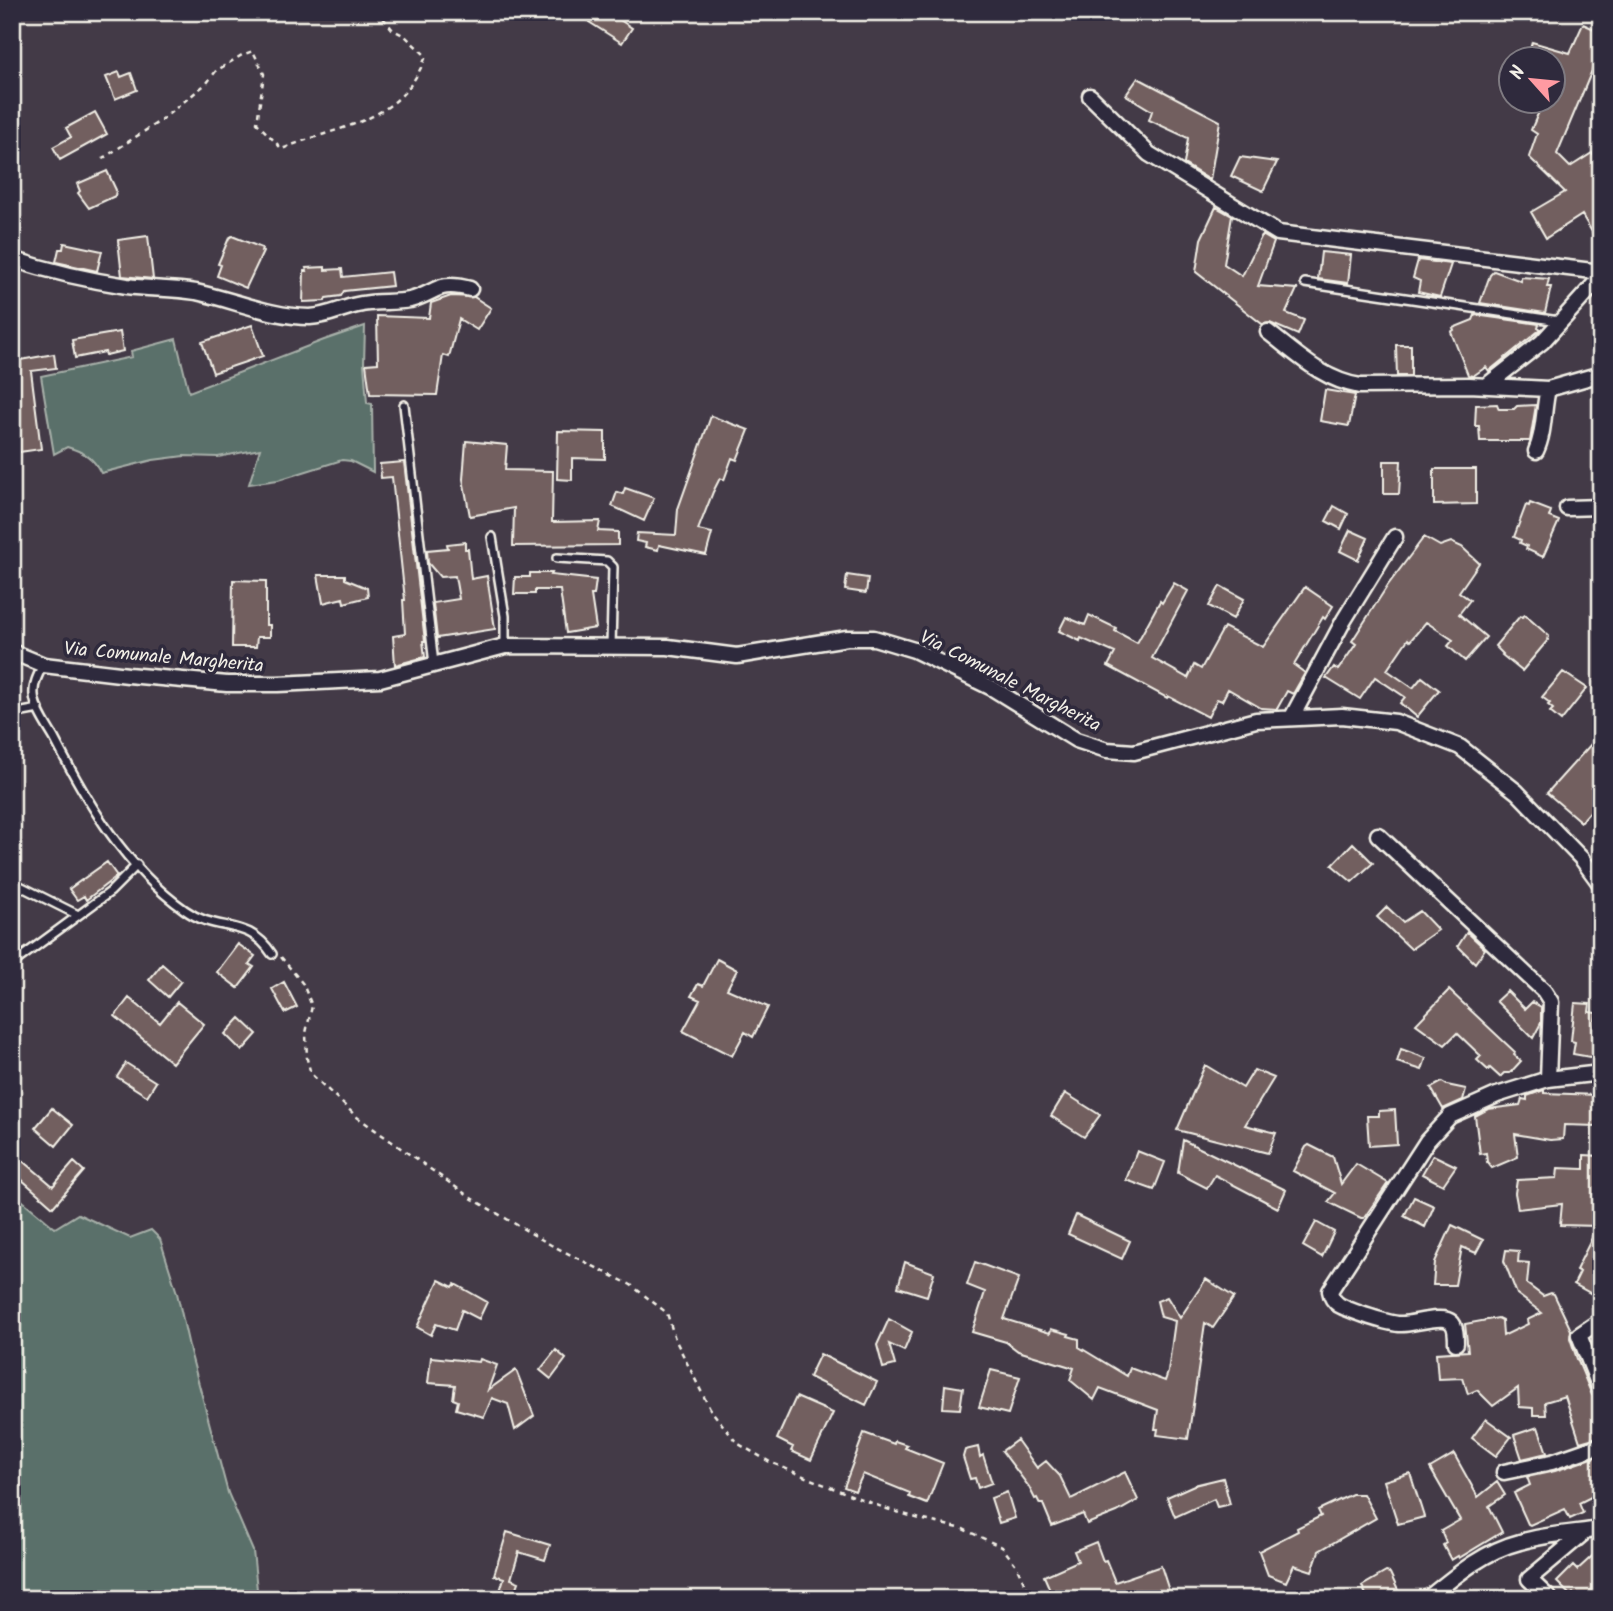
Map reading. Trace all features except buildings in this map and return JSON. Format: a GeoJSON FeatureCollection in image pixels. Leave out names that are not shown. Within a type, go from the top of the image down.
{"type":"FeatureCollection","features":[{"type":"Feature","properties":{"kind":"street"},"geometry":{"type":"LineString","coordinates":[[1090,96],[1149,154],[1278,233],[1601,274]]}},
{"type":"Feature","properties":{"kind":"street"},"geometry":{"type":"LineString","coordinates":[[12,259],[53,272],[127,286],[193,292],[286,316],[334,314],[349,306],[411,299],[439,287],[457,286],[470,289]]}},
{"type":"Feature","properties":{"kind":"street"},"geometry":{"type":"LineString","coordinates":[[1486,386],[1542,342],[1601,274]]}},
{"type":"Feature","properties":{"kind":"street"},"geometry":{"type":"LineString","coordinates":[[1268,332],[1319,372],[1343,383],[1360,386],[1548,389],[1601,374]]}},
{"type":"Feature","properties":{"kind":"street"},"geometry":{"type":"LineString","coordinates":[[1536,451],[1541,442],[1544,401],[1548,389]]}},
{"type":"Feature","properties":{"kind":"street"},"geometry":{"type":"LineString","coordinates":[[1567,508],[1601,508]]}},
{"type":"Feature","properties":{"kind":"street"},"geometry":{"type":"LineString","coordinates":[[1292,717],[1344,620],[1395,537]]}},
{"type":"Feature","properties":{"kind":"street","name":"Via Comunale Margherita"},"geometry":{"type":"LineString","coordinates":[[12,652],[44,665],[128,676],[227,684],[278,684],[380,679],[505,646],[668,647],[737,656],[847,638],[874,638],[914,650],[992,688],[1076,740],[1107,750],[1134,752],[1256,720],[1342,716],[1396,722],[1460,747],[1517,792],[1582,859],[1601,885]]}},
{"type":"Feature","properties":{"kind":"street"},"geometry":{"type":"LineString","coordinates":[[1378,835],[1544,990],[1551,1002],[1548,1079]]}},
{"type":"Feature","properties":{"kind":"street"},"geometry":{"type":"LineString","coordinates":[[1456,1343],[1455,1329],[1451,1322],[1443,1318],[1399,1324],[1388,1322],[1339,1305],[1331,1297],[1330,1291],[1427,1140],[1450,1115],[1548,1079],[1601,1073]]}},
{"type":"Feature","properties":{"kind":"street"},"geometry":{"type":"LineString","coordinates":[[1601,1320],[1579,1335],[1601,1391]]}},
{"type":"Feature","properties":{"kind":"street"},"geometry":{"type":"LineString","coordinates":[[1504,1472],[1552,1462],[1601,1445]]}},
{"type":"Feature","properties":{"kind":"street"},"geometry":{"type":"LineString","coordinates":[[1427,1599],[1460,1572],[1491,1553],[1517,1542],[1593,1530]]}},
{"type":"Feature","properties":{"kind":"street"},"geometry":{"type":"LineString","coordinates":[[1550,1599],[1529,1579],[1593,1530]]}},
{"type":"Feature","properties":{"kind":"lane"},"geometry":{"type":"LineString","coordinates":[[1305,284],[1559,321]]}},
{"type":"Feature","properties":{"kind":"lane"},"geometry":{"type":"LineString","coordinates":[[404,405],[435,664]]}},
{"type":"Feature","properties":{"kind":"lane"},"geometry":{"type":"LineString","coordinates":[[492,537],[505,616],[505,646]]}},
{"type":"Feature","properties":{"kind":"lane"},"geometry":{"type":"LineString","coordinates":[[557,558],[607,561],[613,568],[611,647]]}},
{"type":"Feature","properties":{"kind":"lane"},"geometry":{"type":"LineString","coordinates":[[44,665],[36,679],[34,697],[101,822],[159,889],[192,915],[205,922],[246,929],[264,942],[272,954]]}},
{"type":"Feature","properties":{"kind":"lane"},"geometry":{"type":"LineString","coordinates":[[12,714],[39,709]]}},
{"type":"Feature","properties":{"kind":"lane"},"geometry":{"type":"LineString","coordinates":[[12,964],[110,892],[136,865]]}},
{"type":"Feature","properties":{"kind":"lane"},"geometry":{"type":"LineString","coordinates":[[12,882],[78,915]]}},
{"type":"Feature","properties":{"kind":"path"},"geometry":{"type":"LineString","coordinates":[[102,159],[160,121],[207,83],[216,71],[253,51],[264,74],[257,123],[282,149],[313,136],[368,121],[402,97],[419,74],[426,56],[405,36],[393,30],[378,12]]}},
{"type":"Feature","properties":{"kind":"path"},"geometry":{"type":"LineString","coordinates":[[272,954],[282,957],[292,968],[303,984],[312,1006],[306,1033],[307,1059],[311,1074],[357,1117],[471,1198],[551,1245],[631,1285],[667,1314],[675,1339],[710,1409],[737,1443],[770,1462],[887,1509],[920,1520],[964,1528],[1002,1547],[1017,1565],[1032,1599]]}},
{"type":"Feature","properties":{"kind":"green space"},"geometry":{"type":"Polygon","coordinates":[[[365,326],[364,364],[367,403],[372,404],[373,472],[351,461],[342,460],[278,480],[249,484],[260,449],[218,457],[184,456],[153,460],[101,473],[91,459],[78,451],[67,447],[54,454],[41,376],[132,357],[131,351],[176,339],[189,392],[365,326]]]}},
{"type":"Feature","properties":{"kind":"green space"},"geometry":{"type":"Polygon","coordinates":[[[12,1192],[55,1228],[78,1214],[130,1238],[151,1230],[160,1239],[177,1293],[228,1493],[253,1551],[258,1599],[12,1599],[12,1192]]]}}]}
